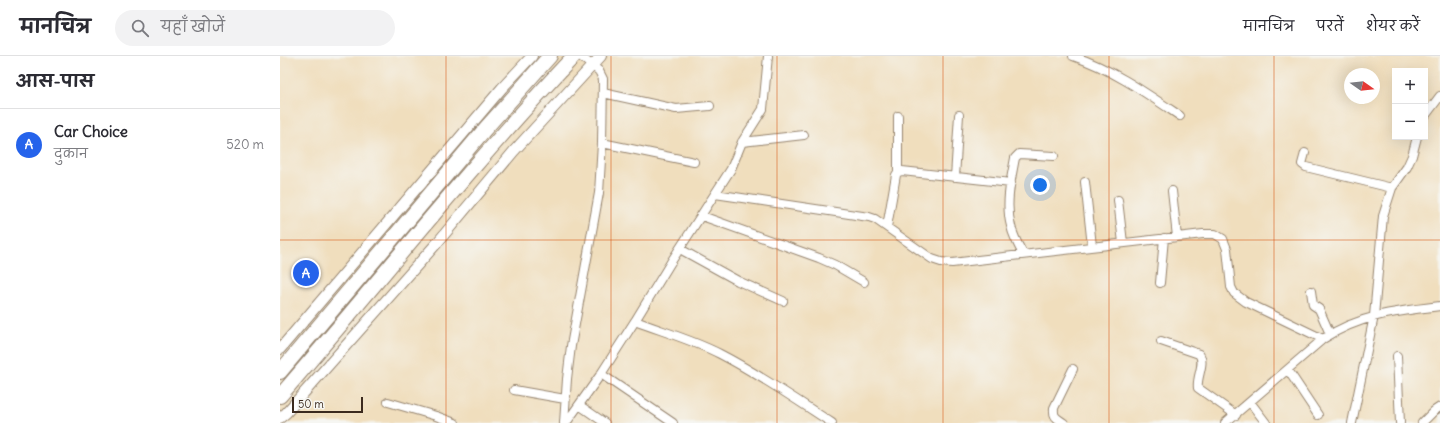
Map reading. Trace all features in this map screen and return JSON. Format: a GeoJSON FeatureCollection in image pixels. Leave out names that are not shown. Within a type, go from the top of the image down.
{"type":"FeatureCollection","features":[{"type":"Feature","properties":{"kind":"highway"},"geometry":{"type":"LineString","coordinates":[[280,372],[485,129],[550,56]]}},
{"type":"Feature","properties":{"kind":"highway"},"geometry":{"type":"LineString","coordinates":[[280,396],[498,140],[574,56]]}},
{"type":"Feature","properties":{"kind":"highway"},"geometry":{"type":"LineString","coordinates":[[485,129],[498,140]]}},
{"type":"Feature","properties":{"kind":"street"},"geometry":{"type":"LineString","coordinates":[[280,348],[502,88],[532,56]]}},
{"type":"Feature","properties":{"kind":"street"},"geometry":{"type":"LineString","coordinates":[[565,423],[565,399],[571,346],[597,205],[601,172],[603,79],[599,71],[592,64],[580,56]]}},
{"type":"Feature","properties":{"kind":"street"},"geometry":{"type":"LineString","coordinates":[[280,418],[291,408],[432,249],[514,151],[592,64],[601,56]]}},
{"type":"Feature","properties":{"kind":"street"},"geometry":{"type":"LineString","coordinates":[[565,423],[601,374],[731,169],[742,142],[763,109],[768,56]]}},
{"type":"Feature","properties":{"kind":"street"},"geometry":{"type":"LineString","coordinates":[[1073,56],[1116,74],[1180,116]]}},
{"type":"Feature","properties":{"kind":"street"},"geometry":{"type":"LineString","coordinates":[[603,93],[676,109],[710,106]]}},
{"type":"Feature","properties":{"kind":"street"},"geometry":{"type":"LineString","coordinates":[[1428,112],[1440,96]]}},
{"type":"Feature","properties":{"kind":"street"},"geometry":{"type":"LineString","coordinates":[[955,177],[959,115]]}},
{"type":"Feature","properties":{"kind":"street"},"geometry":{"type":"LineString","coordinates":[[887,227],[896,175],[898,172],[898,116]]}},
{"type":"Feature","properties":{"kind":"street"},"geometry":{"type":"LineString","coordinates":[[742,142],[804,135]]}},
{"type":"Feature","properties":{"kind":"street"},"geometry":{"type":"LineString","coordinates":[[1352,423],[1374,316],[1383,216],[1392,188],[1407,167],[1416,140]]}},
{"type":"Feature","properties":{"kind":"street"},"geometry":{"type":"LineString","coordinates":[[602,143],[694,162]]}},
{"type":"Feature","properties":{"kind":"street"},"geometry":{"type":"LineString","coordinates":[[1305,153],[1302,164],[1306,167],[1392,188]]}},
{"type":"Feature","properties":{"kind":"street"},"geometry":{"type":"LineString","coordinates":[[1023,254],[1010,224],[1008,205],[1014,158],[1019,154],[1054,156]]}},
{"type":"Feature","properties":{"kind":"street"},"geometry":{"type":"LineString","coordinates":[[898,172],[902,171],[1011,183]]}},
{"type":"Feature","properties":{"kind":"street"},"geometry":{"type":"LineString","coordinates":[[1084,182],[1092,246]]}},
{"type":"Feature","properties":{"kind":"street"},"geometry":{"type":"LineString","coordinates":[[1172,191],[1177,236]]}},
{"type":"Feature","properties":{"kind":"street"},"geometry":{"type":"LineString","coordinates":[[715,194],[875,218],[932,259],[952,263],[1177,236],[1214,234],[1223,239],[1227,249],[1231,286],[1234,293],[1246,302],[1323,339]]}},
{"type":"Feature","properties":{"kind":"street"},"geometry":{"type":"LineString","coordinates":[[1118,200],[1123,243]]}},
{"type":"Feature","properties":{"kind":"street"},"geometry":{"type":"LineString","coordinates":[[702,216],[819,258],[864,282]]}},
{"type":"Feature","properties":{"kind":"street"},"geometry":{"type":"LineString","coordinates":[[1160,283],[1164,238]]}},
{"type":"Feature","properties":{"kind":"street"},"geometry":{"type":"LineString","coordinates":[[680,249],[738,281],[783,301]]}},
{"type":"Feature","properties":{"kind":"street"},"geometry":{"type":"LineString","coordinates":[[1310,291],[1313,305],[1319,309],[1330,334]]}},
{"type":"Feature","properties":{"kind":"street"},"geometry":{"type":"LineString","coordinates":[[1226,423],[1330,334],[1341,328],[1374,316],[1397,311],[1440,306]]}},
{"type":"Feature","properties":{"kind":"street"},"geometry":{"type":"LineString","coordinates":[[635,321],[701,345],[721,354],[764,379],[832,423]]}},
{"type":"Feature","properties":{"kind":"street"},"geometry":{"type":"LineString","coordinates":[[1161,342],[1199,354],[1202,360],[1197,384],[1198,388],[1236,415]]}},
{"type":"Feature","properties":{"kind":"street"},"geometry":{"type":"LineString","coordinates":[[1397,356],[1400,423]]}},
{"type":"Feature","properties":{"kind":"street"},"geometry":{"type":"LineString","coordinates":[[1064,423],[1053,414],[1054,408],[1073,369]]}},
{"type":"Feature","properties":{"kind":"street"},"geometry":{"type":"LineString","coordinates":[[1288,370],[1318,415]]}},
{"type":"Feature","properties":{"kind":"street"},"geometry":{"type":"LineString","coordinates":[[601,374],[673,423]]}},
{"type":"Feature","properties":{"kind":"street"},"geometry":{"type":"LineString","coordinates":[[514,390],[565,399]]}},
{"type":"Feature","properties":{"kind":"street"},"geometry":{"type":"LineString","coordinates":[[388,402],[455,423]]}},
{"type":"Feature","properties":{"kind":"street"},"geometry":{"type":"LineString","coordinates":[[1250,402],[1266,423]]}},
{"type":"Feature","properties":{"kind":"street"},"geometry":{"type":"LineString","coordinates":[[579,405],[605,423]]}},
{"type":"Feature","properties":{"kind":"street"},"geometry":{"type":"LineString","coordinates":[[1422,423],[1440,407]]}},
{"type":"Feature","properties":{"kind":"place","name":"Car Choice"},"geometry":{"type":"Point","coordinates":[306,273]}}]}
